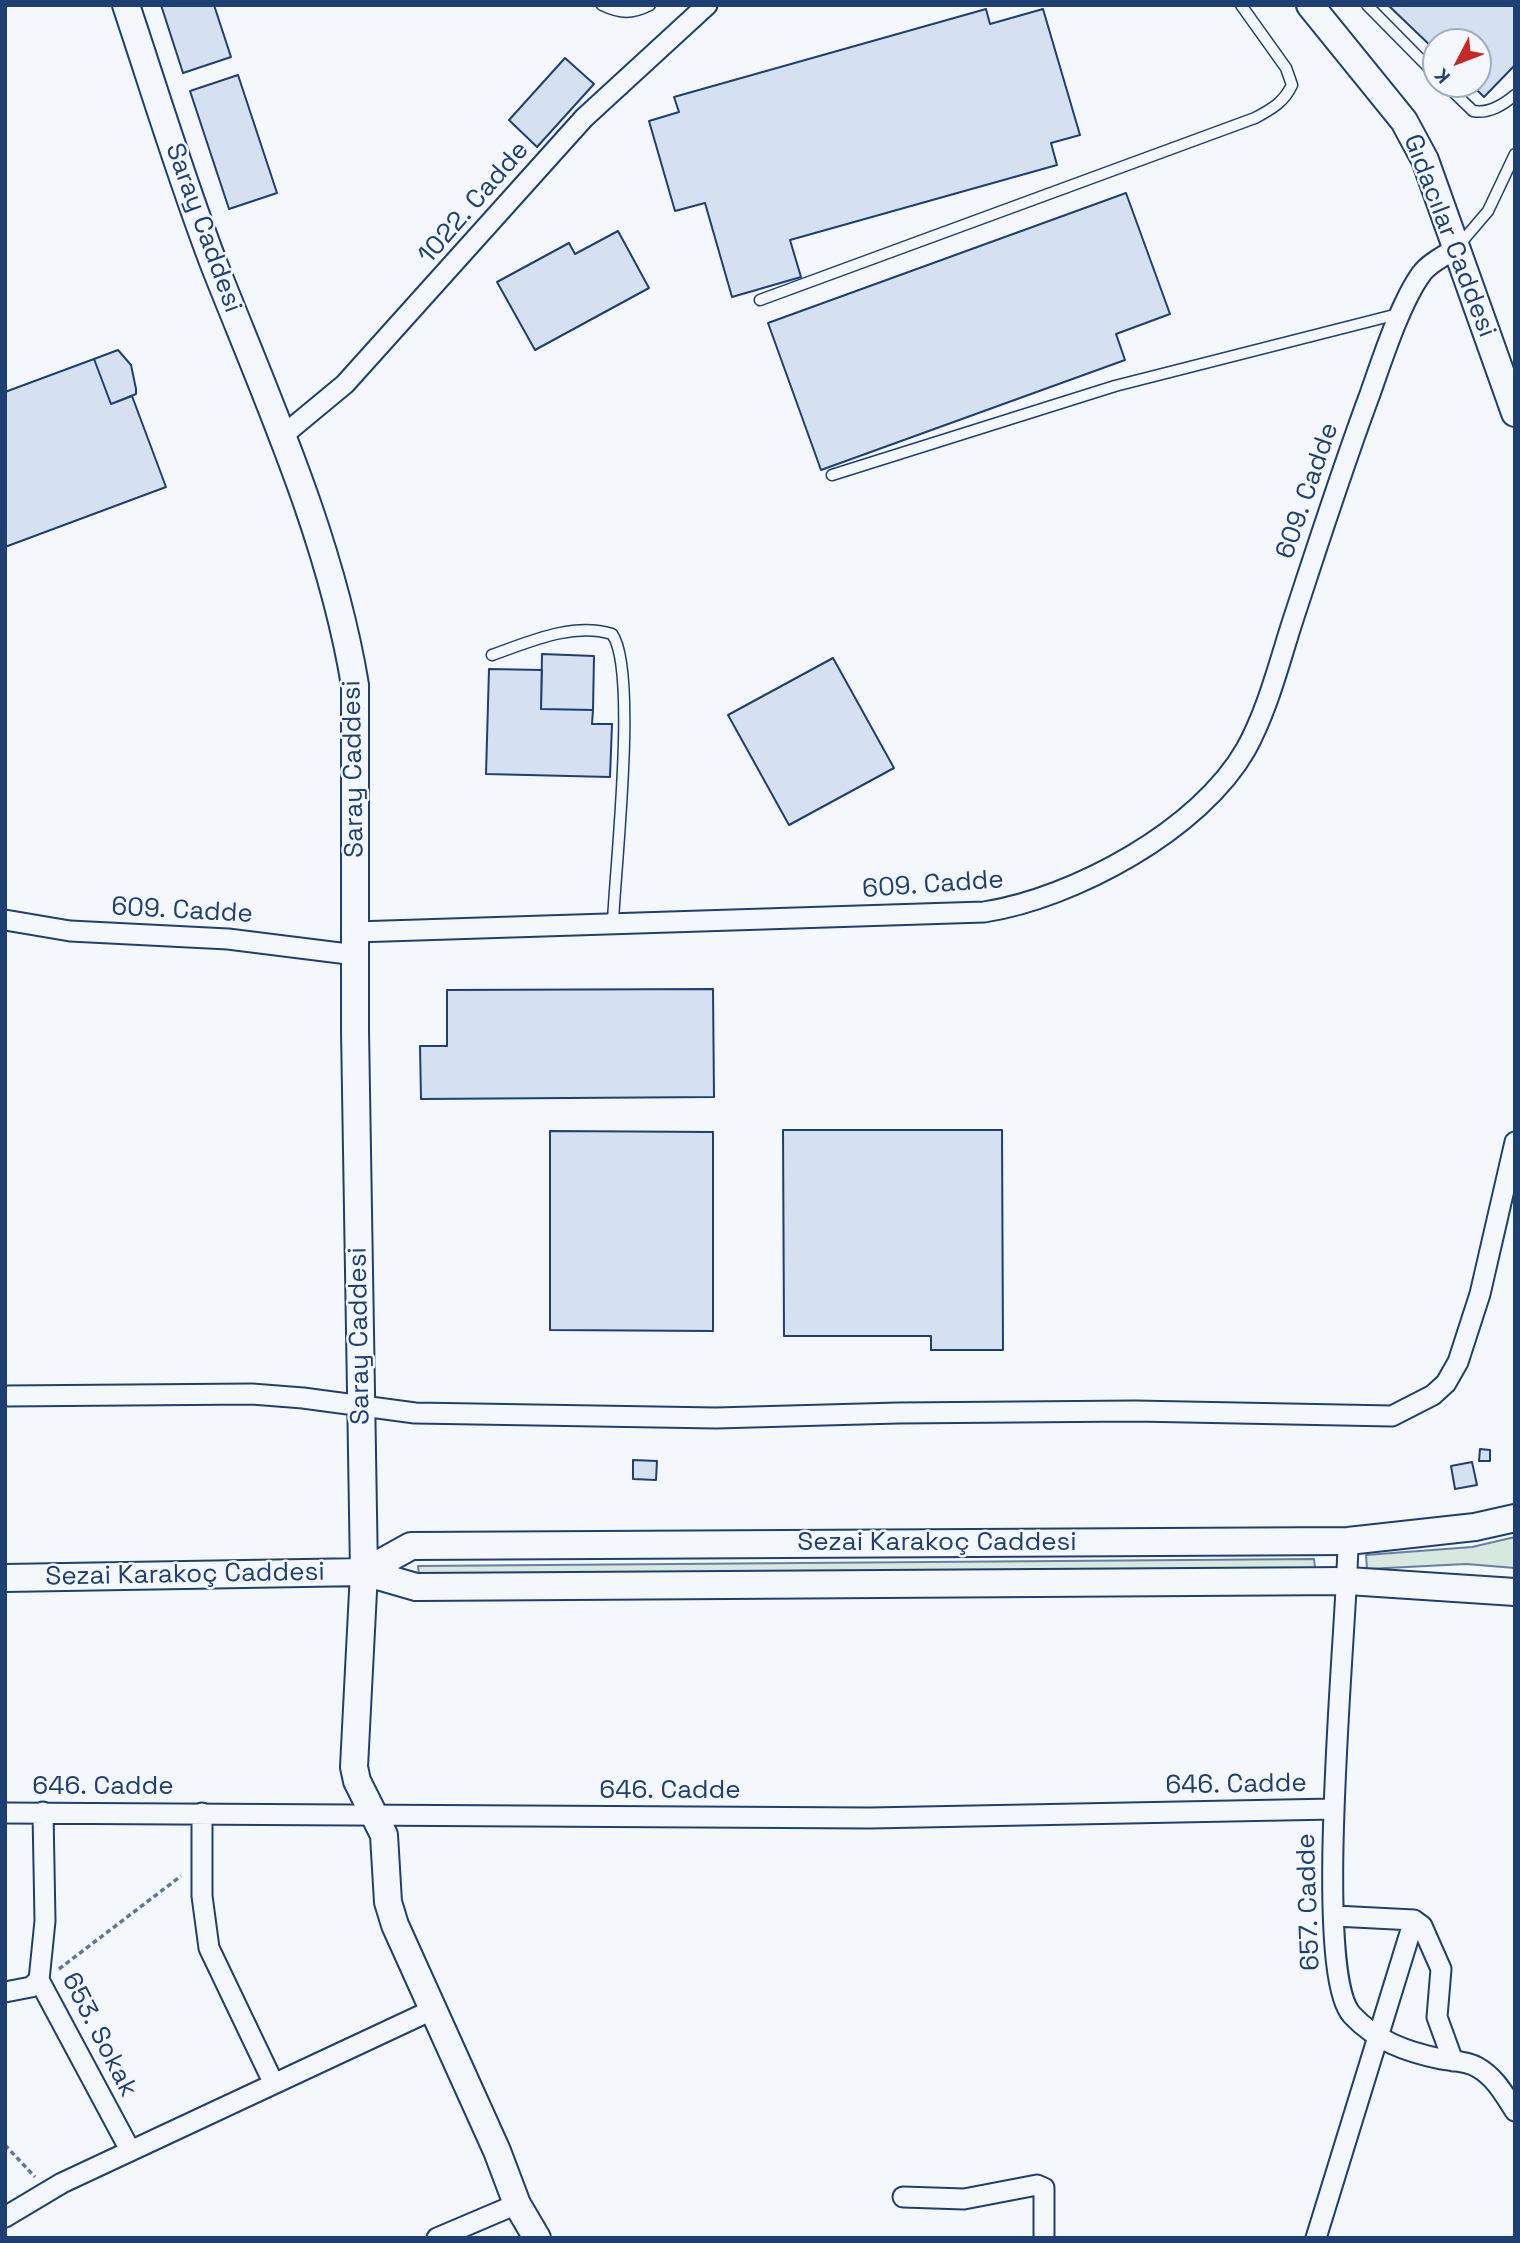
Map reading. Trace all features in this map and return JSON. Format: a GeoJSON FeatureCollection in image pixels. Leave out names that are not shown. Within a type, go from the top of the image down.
{"type":"FeatureCollection","features":[{"type":"Feature","properties":{"kind":"street","name":"Saray Caddesi"},"geometry":{"type":"LineString","coordinates":[[126,5],[214,263],[281,437],[342,617],[355,685],[364,1572],[354,1767],[357,1781],[377,1816],[384,1835],[388,1902],[395,1925],[497,2151],[517,2204],[537,2238]]}},
{"type":"Feature","properties":{"kind":"street","name":"1022. Cadde"},"geometry":{"type":"LineString","coordinates":[[281,437],[311,415],[345,384],[584,118],[707,5]]}},
{"type":"Feature","properties":{"kind":"street","name":"Gıdacılar Caddesi"},"geometry":{"type":"LineString","coordinates":[[1310,5],[1404,121],[1425,160],[1515,413]]}},
{"type":"Feature","properties":{"kind":"street","name":"609. Cadde"},"geometry":{"type":"LineString","coordinates":[[5,920],[70,931],[356,944],[612,922],[940,915],[1014,907],[1123,861],[1183,821],[1228,776],[1256,727],[1348,452],[1402,313],[1423,272],[1456,248]]}},
{"type":"Feature","properties":{"kind":"street"},"geometry":{"type":"LineString","coordinates":[[5,1396],[252,1394],[415,1413],[716,1418],[1135,1411],[1392,1416],[1433,1395],[1446,1383],[1458,1362],[1480,1294],[1515,1142]]}},
{"type":"Feature","properties":{"kind":"street","name":"Sezai Karakoç Caddesi"},"geometry":{"type":"LineString","coordinates":[[364,1572],[411,1546],[1348,1541],[1475,1527],[1515,1518]]}},
{"type":"Feature","properties":{"kind":"street","name":"657. Cadde"},"geometry":{"type":"LineString","coordinates":[[1348,1541],[1334,1809],[1335,1961],[1343,2001],[1351,2014],[1378,2037],[1410,2052],[1475,2065],[1490,2076],[1515,2110]]}},
{"type":"Feature","properties":{"kind":"street","name":"Sezai Karakoç Caddesi"},"geometry":{"type":"LineString","coordinates":[[5,1578],[364,1572],[416,1587],[1348,1581],[1515,1592]]}},
{"type":"Feature","properties":{"kind":"street","name":"646. Cadde"},"geometry":{"type":"LineString","coordinates":[[5,1813],[870,1818],[1334,1809]]}},
{"type":"Feature","properties":{"kind":"street","name":"653. Sokak"},"geometry":{"type":"LineString","coordinates":[[43,1812],[45,1922],[39,1980],[130,2151]]}},
{"type":"Feature","properties":{"kind":"street"},"geometry":{"type":"LineString","coordinates":[[202,1813],[201,1859],[209,1948],[273,2082]]}},
{"type":"Feature","properties":{"kind":"street"},"geometry":{"type":"LineString","coordinates":[[1335,1916],[1414,1920],[1422,1926],[1441,1969],[1437,2017],[1453,2061]]}},
{"type":"Feature","properties":{"kind":"street"},"geometry":{"type":"LineString","coordinates":[[1316,2238],[1414,1920]]}},
{"type":"Feature","properties":{"kind":"street"},"geometry":{"type":"LineString","coordinates":[[5,1992],[31,1987],[39,1980]]}},
{"type":"Feature","properties":{"kind":"street"},"geometry":{"type":"LineString","coordinates":[[5,2217],[48,2191],[130,2151],[432,2010]]}},
{"type":"Feature","properties":{"kind":"street"},"geometry":{"type":"LineString","coordinates":[[903,2197],[964,2199],[1037,2185],[1044,2188],[1045,2195],[1044,2238]]}},
{"type":"Feature","properties":{"kind":"street"},"geometry":{"type":"LineString","coordinates":[[437,2238],[517,2204]]}},
{"type":"Feature","properties":{"kind":"lane"},"geometry":{"type":"LineString","coordinates":[[602,5],[619,12],[634,12],[650,5]]}},
{"type":"Feature","properties":{"kind":"lane"},"geometry":{"type":"LineString","coordinates":[[760,300],[1255,118],[1275,108],[1287,97],[1292,85],[1286,68],[1241,5]]}},
{"type":"Feature","properties":{"kind":"lane"},"geometry":{"type":"LineString","coordinates":[[1367,5],[1422,61]]}},
{"type":"Feature","properties":{"kind":"lane"},"geometry":{"type":"LineString","coordinates":[[1460,98],[1473,111],[1489,110],[1515,95]]}},
{"type":"Feature","properties":{"kind":"lane"},"geometry":{"type":"LineString","coordinates":[[1456,248],[1489,211],[1515,154]]}},
{"type":"Feature","properties":{"kind":"lane"},"geometry":{"type":"LineString","coordinates":[[832,475],[1115,386],[1402,313]]}},
{"type":"Feature","properties":{"kind":"lane"},"geometry":{"type":"LineString","coordinates":[[492,655],[553,634],[584,630],[612,634],[619,644],[624,718],[612,922]]}},
{"type":"Feature","properties":{"kind":"path"},"geometry":{"type":"LineString","coordinates":[[39,1980],[66,1965],[151,1901],[201,1859]]}},
{"type":"Feature","properties":{"kind":"path"},"geometry":{"type":"LineString","coordinates":[[5,2146],[48,2191]]}},
{"type":"Feature","properties":{"kind":"shaded area"},"geometry":{"type":"Polygon","coordinates":[[[1515,1537],[1515,1568],[1466,1564],[1367,1569],[1366,1555],[1472,1547],[1515,1537]]]}},
{"type":"Feature","properties":{"kind":"shaded area"},"geometry":{"type":"Polygon","coordinates":[[[1314,1559],[1315,1568],[419,1574],[418,1566],[1314,1559]]]}},
{"type":"Feature","properties":{"kind":"building"},"geometry":{"type":"Polygon","coordinates":[[[161,5],[214,5],[231,57],[183,73],[161,5]]]}},
{"type":"Feature","properties":{"kind":"building"},"geometry":{"type":"Polygon","coordinates":[[[1388,5],[1515,5],[1515,65],[1492,89],[1492,28],[1422,28],[1422,38],[1388,5]]]}},
{"type":"Feature","properties":{"kind":"building"},"geometry":{"type":"Polygon","coordinates":[[[986,9],[990,24],[1043,9],[1080,135],[1051,143],[1057,165],[790,240],[801,277],[732,297],[705,203],[675,211],[649,121],[679,112],[674,97],[986,9]]]}},
{"type":"Feature","properties":{"kind":"building"},"geometry":{"type":"Polygon","coordinates":[[[565,58],[594,84],[537,147],[509,120],[565,58]]]}},
{"type":"Feature","properties":{"kind":"building"},"geometry":{"type":"Polygon","coordinates":[[[238,75],[277,193],[229,209],[190,91],[238,75]]]}},
{"type":"Feature","properties":{"kind":"building"},"geometry":{"type":"Polygon","coordinates":[[[1126,193],[1170,314],[1116,334],[1125,360],[821,470],[768,323],[1126,193]]]}},
{"type":"Feature","properties":{"kind":"building"},"geometry":{"type":"Polygon","coordinates":[[[618,231],[649,288],[535,350],[497,282],[569,243],[575,254],[618,231]]]}},
{"type":"Feature","properties":{"kind":"building"},"geometry":{"type":"Polygon","coordinates":[[[118,350],[131,365],[136,394],[111,404],[94,359],[118,350]]]}},
{"type":"Feature","properties":{"kind":"building"},"geometry":{"type":"Polygon","coordinates":[[[94,359],[111,404],[132,396],[166,487],[5,547],[5,392],[94,359]]]}},
{"type":"Feature","properties":{"kind":"building"},"geometry":{"type":"Polygon","coordinates":[[[542,654],[594,656],[593,710],[541,709],[542,654]]]}},
{"type":"Feature","properties":{"kind":"building"},"geometry":{"type":"Polygon","coordinates":[[[833,658],[894,768],[789,825],[728,715],[833,658]]]}},
{"type":"Feature","properties":{"kind":"building"},"geometry":{"type":"Polygon","coordinates":[[[489,669],[542,670],[541,709],[593,710],[592,724],[612,724],[610,777],[486,774],[489,669]]]}},
{"type":"Feature","properties":{"kind":"building"},"geometry":{"type":"Polygon","coordinates":[[[713,989],[714,1097],[421,1099],[420,1046],[447,1046],[447,990],[713,989]]]}},
{"type":"Feature","properties":{"kind":"building"},"geometry":{"type":"Polygon","coordinates":[[[783,1130],[1002,1130],[1003,1350],[931,1350],[931,1336],[784,1336],[783,1130]]]}},
{"type":"Feature","properties":{"kind":"building"},"geometry":{"type":"Polygon","coordinates":[[[550,1131],[713,1132],[713,1331],[550,1330],[550,1131]]]}},
{"type":"Feature","properties":{"kind":"building"},"geometry":{"type":"Polygon","coordinates":[[[1480,1449],[1490,1450],[1490,1461],[1479,1461],[1480,1449]]]}},
{"type":"Feature","properties":{"kind":"building"},"geometry":{"type":"Polygon","coordinates":[[[633,1460],[657,1461],[656,1480],[633,1479],[633,1460]]]}},
{"type":"Feature","properties":{"kind":"building"},"geometry":{"type":"Polygon","coordinates":[[[1472,1462],[1477,1485],[1455,1489],[1451,1466],[1472,1462]]]}}]}
